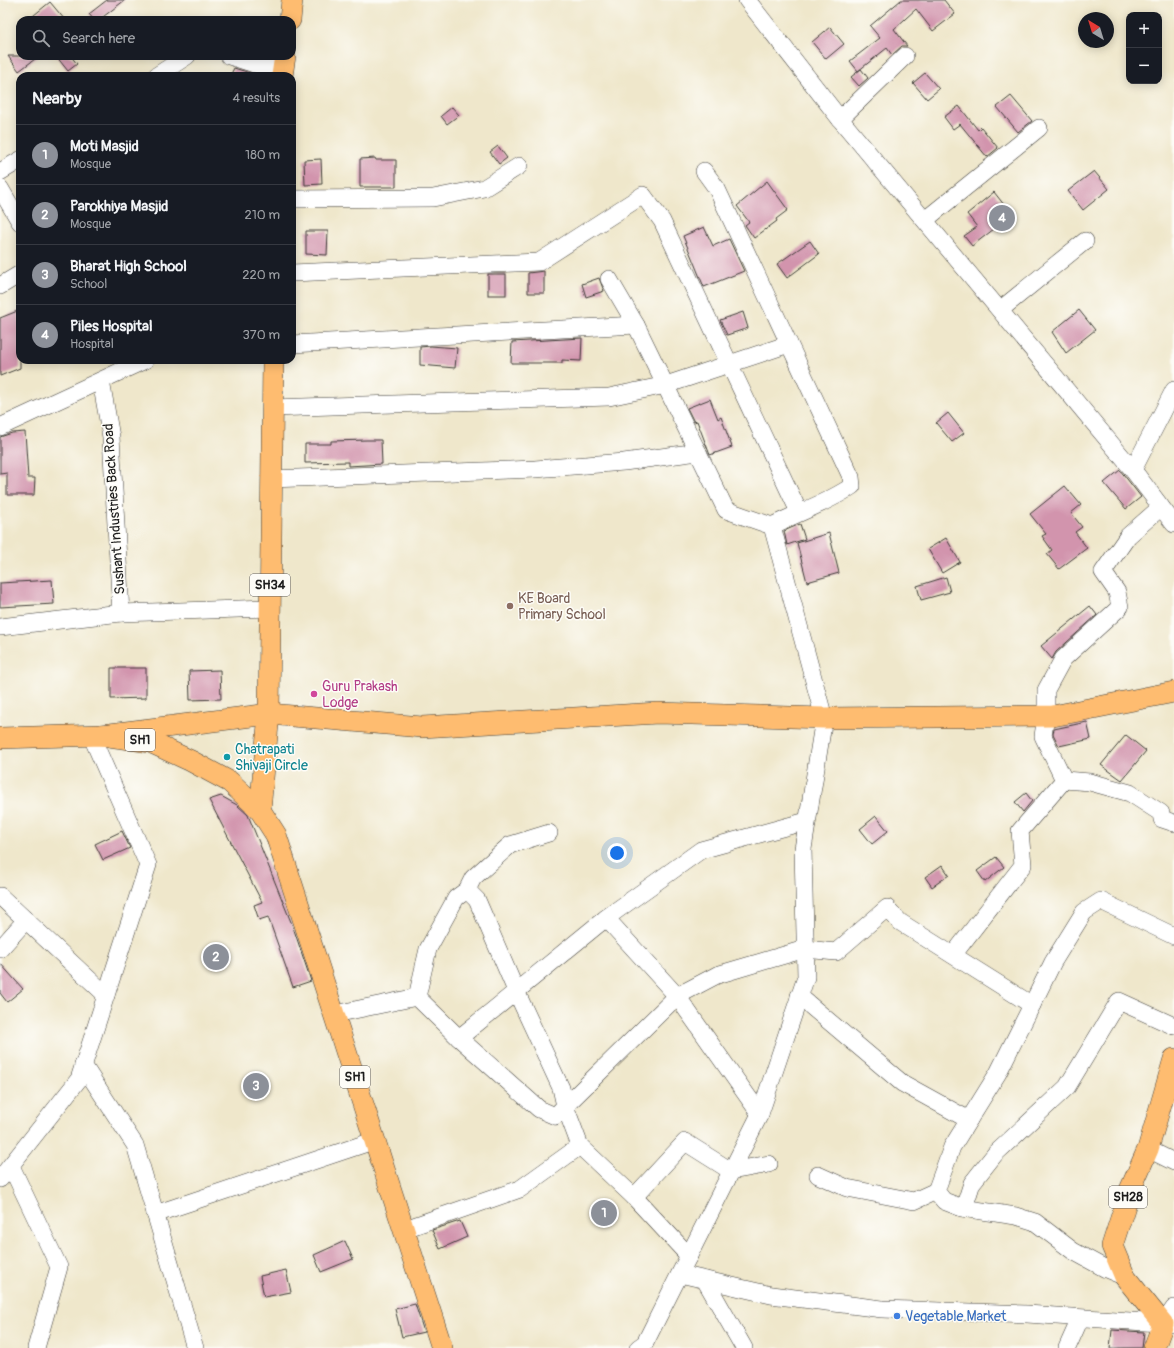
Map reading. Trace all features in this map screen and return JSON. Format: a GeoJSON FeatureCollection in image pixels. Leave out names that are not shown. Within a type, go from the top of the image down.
{"type":"FeatureCollection","features":[{"type":"Feature","properties":{"kind":"main road"},"geometry":{"type":"LineString","coordinates":[[290,16],[292,0]]}},
{"type":"Feature","properties":{"kind":"main road","name":"SH34"},"geometry":{"type":"LineString","coordinates":[[260,810],[269,714],[273,364]]}},
{"type":"Feature","properties":{"kind":"main road"},"geometry":{"type":"LineString","coordinates":[[97,735],[269,714],[422,727],[658,714],[824,718],[1046,716],[1174,692]]}},
{"type":"Feature","properties":{"kind":"main road","name":"SH1"},"geometry":{"type":"LineString","coordinates":[[0,738],[97,735],[150,742],[191,761],[230,782],[260,810],[276,835],[405,1229],[442,1348]]}},
{"type":"Feature","properties":{"kind":"main road","name":"SH28"},"geometry":{"type":"LineString","coordinates":[[1170,1318],[1125,1277],[1112,1246],[1130,1190],[1148,1149],[1174,1059]]}},
{"type":"Feature","properties":{"kind":"main road"},"geometry":{"type":"LineString","coordinates":[[1154,1348],[1170,1318]]}},
{"type":"Feature","properties":{"kind":"street"},"geometry":{"type":"LineString","coordinates":[[747,0],[840,118],[1133,470],[1174,524]]}},
{"type":"Feature","properties":{"kind":"street"},"geometry":{"type":"LineString","coordinates":[[840,118],[905,56]]}},
{"type":"Feature","properties":{"kind":"street"},"geometry":{"type":"LineString","coordinates":[[167,72],[182,60]]}},
{"type":"Feature","properties":{"kind":"street"},"geometry":{"type":"LineString","coordinates":[[242,60],[254,64],[283,67]]}},
{"type":"Feature","properties":{"kind":"street"},"geometry":{"type":"LineString","coordinates":[[925,220],[1038,128]]}},
{"type":"Feature","properties":{"kind":"street"},"geometry":{"type":"LineString","coordinates":[[0,172],[16,162]]}},
{"type":"Feature","properties":{"kind":"street"},"geometry":{"type":"LineString","coordinates":[[296,199],[434,198],[484,188],[519,166]]}},
{"type":"Feature","properties":{"kind":"street"},"geometry":{"type":"LineString","coordinates":[[609,279],[636,325],[726,510],[772,526],[799,512],[841,494],[852,486],[851,477],[717,189],[704,171]]}},
{"type":"Feature","properties":{"kind":"street"},"geometry":{"type":"LineString","coordinates":[[0,188],[16,215]]}},
{"type":"Feature","properties":{"kind":"street"},"geometry":{"type":"LineString","coordinates":[[296,273],[539,262],[643,195],[662,221],[799,512]]}},
{"type":"Feature","properties":{"kind":"street"},"geometry":{"type":"LineString","coordinates":[[1000,310],[1085,241]]}},
{"type":"Feature","properties":{"kind":"street"},"geometry":{"type":"LineString","coordinates":[[0,286],[16,276]]}},
{"type":"Feature","properties":{"kind":"street"},"geometry":{"type":"LineString","coordinates":[[296,344],[636,325]]}},
{"type":"Feature","properties":{"kind":"street"},"geometry":{"type":"LineString","coordinates":[[272,408],[609,397],[666,385],[789,344]]}},
{"type":"Feature","properties":{"kind":"street"},"geometry":{"type":"LineString","coordinates":[[0,427],[137,364]]}},
{"type":"Feature","properties":{"kind":"street","name":"Sushant Industries Back Road"},"geometry":{"type":"LineString","coordinates":[[101,381],[111,437],[121,613]]}},
{"type":"Feature","properties":{"kind":"street"},"geometry":{"type":"LineString","coordinates":[[1133,470],[1174,390]]}},
{"type":"Feature","properties":{"kind":"street"},"geometry":{"type":"LineString","coordinates":[[271,479],[535,469],[624,462],[698,452]]}},
{"type":"Feature","properties":{"kind":"street"},"geometry":{"type":"LineString","coordinates":[[1064,780],[1042,736],[1046,716],[1046,690],[1063,658],[1120,607],[1117,592],[1103,572],[1128,536],[1161,508]]}},
{"type":"Feature","properties":{"kind":"street"},"geometry":{"type":"LineString","coordinates":[[644,1346],[760,1114],[806,977],[803,849],[824,718],[772,526]]}},
{"type":"Feature","properties":{"kind":"street","name":"Sushant Industries Back Road"},"geometry":{"type":"LineString","coordinates":[[0,627],[121,613],[270,608]]}},
{"type":"Feature","properties":{"kind":"street"},"geometry":{"type":"LineString","coordinates":[[36,1348],[59,1267],[6,1172],[79,1079],[148,865],[97,735]]}},
{"type":"Feature","properties":{"kind":"street"},"geometry":{"type":"LineString","coordinates":[[1064,780],[1090,782],[1130,793],[1161,813],[1162,819],[1174,824]]}},
{"type":"Feature","properties":{"kind":"street"},"geometry":{"type":"LineString","coordinates":[[953,955],[1023,865],[1020,831],[1064,780]]}},
{"type":"Feature","properties":{"kind":"street"},"geometry":{"type":"LineString","coordinates":[[459,1038],[606,918],[701,850],[807,821]]}},
{"type":"Feature","properties":{"kind":"street"},"geometry":{"type":"LineString","coordinates":[[417,997],[428,949],[456,898],[467,890],[473,878],[510,845],[549,833]]}},
{"type":"Feature","properties":{"kind":"street"},"geometry":{"type":"LineString","coordinates":[[467,890],[476,900],[560,1088],[580,1146],[634,1197],[689,1256]]}},
{"type":"Feature","properties":{"kind":"street"},"geometry":{"type":"LineString","coordinates":[[0,896],[106,995]]}},
{"type":"Feature","properties":{"kind":"street"},"geometry":{"type":"LineString","coordinates":[[818,1175],[847,1188],[914,1201],[936,1191],[952,1147],[998,1073],[1053,962],[1084,912],[1101,901],[1174,936]]}},
{"type":"Feature","properties":{"kind":"street"},"geometry":{"type":"LineString","coordinates":[[417,997],[459,1038],[539,1109],[555,1116],[677,996],[717,975],[805,949],[836,952],[887,908],[900,922],[1032,1005]]}},
{"type":"Feature","properties":{"kind":"street"},"geometry":{"type":"LineString","coordinates":[[606,918],[677,996],[760,1114]]}},
{"type":"Feature","properties":{"kind":"street"},"geometry":{"type":"LineString","coordinates":[[0,949],[26,920]]}},
{"type":"Feature","properties":{"kind":"street"},"geometry":{"type":"LineString","coordinates":[[799,996],[902,1083],[969,1120]]}},
{"type":"Feature","properties":{"kind":"street"},"geometry":{"type":"LineString","coordinates":[[335,1014],[417,997]]}},
{"type":"Feature","properties":{"kind":"street"},"geometry":{"type":"LineString","coordinates":[[964,1208],[972,1183],[995,1154],[1067,1087],[1119,1001],[1174,1026]]}},
{"type":"Feature","properties":{"kind":"street"},"geometry":{"type":"LineString","coordinates":[[83,1065],[135,1145],[195,1348]]}},
{"type":"Feature","properties":{"kind":"street"},"geometry":{"type":"LineString","coordinates":[[155,1214],[376,1140]]}},
{"type":"Feature","properties":{"kind":"street"},"geometry":{"type":"LineString","coordinates":[[634,1197],[685,1142],[731,1171],[769,1164]]}},
{"type":"Feature","properties":{"kind":"street"},"geometry":{"type":"LineString","coordinates":[[405,1229],[520,1189],[580,1146]]}},
{"type":"Feature","properties":{"kind":"street"},"geometry":{"type":"LineString","coordinates":[[1148,1149],[1174,1162]]}},
{"type":"Feature","properties":{"kind":"street"},"geometry":{"type":"LineString","coordinates":[[936,1191],[944,1201],[964,1208],[1016,1216],[1035,1222],[1073,1250],[1106,1270],[1125,1277]]}},
{"type":"Feature","properties":{"kind":"street"},"geometry":{"type":"LineString","coordinates":[[680,1274],[771,1295],[882,1309],[1027,1314],[1080,1319],[1170,1318]]}},
{"type":"Feature","properties":{"kind":"street"},"geometry":{"type":"LineString","coordinates":[[705,1280],[744,1348]]}},
{"type":"Feature","properties":{"kind":"street"},"geometry":{"type":"LineString","coordinates":[[1067,1348],[1080,1319]]}},
{"type":"Feature","properties":{"kind":"building"},"geometry":{"type":"Polygon","coordinates":[[[107,0],[125,0],[104,16],[91,16],[89,14],[107,0]]]}},
{"type":"Feature","properties":{"kind":"building"},"geometry":{"type":"Polygon","coordinates":[[[901,0],[944,0],[955,14],[933,31],[916,9],[894,29],[907,46],[902,46],[892,55],[887,48],[858,71],[850,61],[880,38],[870,26],[901,0]]]}},
{"type":"Feature","properties":{"kind":"building"},"geometry":{"type":"Polygon","coordinates":[[[50,2],[62,16],[33,16],[50,2]]]}},
{"type":"Feature","properties":{"kind":"building"},"geometry":{"type":"Polygon","coordinates":[[[830,27],[844,44],[826,59],[812,42],[830,27]]]}},
{"type":"Feature","properties":{"kind":"building"},"geometry":{"type":"Polygon","coordinates":[[[8,56],[16,56],[16,60],[34,60],[19,71],[8,56]]]}},
{"type":"Feature","properties":{"kind":"building"},"geometry":{"type":"Polygon","coordinates":[[[59,60],[74,60],[77,64],[68,71],[59,60]]]}},
{"type":"Feature","properties":{"kind":"building"},"geometry":{"type":"Polygon","coordinates":[[[234,68],[247,72],[232,72],[234,68]]]}},
{"type":"Feature","properties":{"kind":"building"},"geometry":{"type":"Polygon","coordinates":[[[861,69],[868,78],[859,86],[851,77],[861,69]]]}},
{"type":"Feature","properties":{"kind":"building"},"geometry":{"type":"Polygon","coordinates":[[[925,73],[939,89],[927,99],[913,83],[925,73]]]}},
{"type":"Feature","properties":{"kind":"building"},"geometry":{"type":"Polygon","coordinates":[[[1011,96],[1032,121],[1018,132],[997,107],[1011,96]]]}},
{"type":"Feature","properties":{"kind":"building"},"geometry":{"type":"Polygon","coordinates":[[[959,106],[978,130],[981,127],[998,148],[987,157],[960,124],[953,129],[944,117],[959,106]]]}},
{"type":"Feature","properties":{"kind":"building"},"geometry":{"type":"Polygon","coordinates":[[[452,107],[459,115],[447,124],[441,116],[452,107]]]}},
{"type":"Feature","properties":{"kind":"building"},"geometry":{"type":"Polygon","coordinates":[[[498,146],[507,158],[499,164],[490,152],[498,146]]]}},
{"type":"Feature","properties":{"kind":"building"},"geometry":{"type":"Polygon","coordinates":[[[375,158],[376,160],[396,160],[396,187],[360,187],[360,159],[375,158]]]}},
{"type":"Feature","properties":{"kind":"building"},"geometry":{"type":"Polygon","coordinates":[[[321,159],[322,184],[305,185],[304,160],[321,159]]]}},
{"type":"Feature","properties":{"kind":"building"},"geometry":{"type":"Polygon","coordinates":[[[1094,171],[1109,189],[1083,210],[1068,191],[1094,171]]]}},
{"type":"Feature","properties":{"kind":"building"},"geometry":{"type":"Polygon","coordinates":[[[767,181],[788,210],[776,219],[777,221],[754,238],[745,225],[749,222],[737,206],[767,181]]]}},
{"type":"Feature","properties":{"kind":"building"},"geometry":{"type":"Polygon","coordinates":[[[994,192],[1012,215],[972,246],[964,236],[977,227],[967,214],[994,192]]]}},
{"type":"Feature","properties":{"kind":"building"},"geometry":{"type":"Polygon","coordinates":[[[704,227],[713,246],[729,239],[744,271],[704,287],[683,236],[704,227]]]}},
{"type":"Feature","properties":{"kind":"building"},"geometry":{"type":"Polygon","coordinates":[[[306,231],[328,231],[327,255],[306,254],[306,231]]]}},
{"type":"Feature","properties":{"kind":"building"},"geometry":{"type":"Polygon","coordinates":[[[810,241],[819,254],[787,278],[777,264],[810,241]]]}},
{"type":"Feature","properties":{"kind":"building"},"geometry":{"type":"Polygon","coordinates":[[[544,271],[544,293],[528,293],[528,273],[544,271]]]}},
{"type":"Feature","properties":{"kind":"building"},"geometry":{"type":"Polygon","coordinates":[[[488,274],[506,274],[506,295],[488,295],[488,274]]]}},
{"type":"Feature","properties":{"kind":"building"},"geometry":{"type":"Polygon","coordinates":[[[599,278],[604,291],[586,297],[582,284],[599,278]]]}},
{"type":"Feature","properties":{"kind":"building"},"geometry":{"type":"Polygon","coordinates":[[[1079,310],[1095,330],[1066,353],[1052,332],[1079,310]]]}},
{"type":"Feature","properties":{"kind":"building"},"geometry":{"type":"Polygon","coordinates":[[[16,312],[16,364],[20,364],[20,368],[0,376],[0,318],[16,312]]]}},
{"type":"Feature","properties":{"kind":"building"},"geometry":{"type":"Polygon","coordinates":[[[743,312],[748,328],[727,335],[720,320],[743,312]]]}},
{"type":"Feature","properties":{"kind":"building"},"geometry":{"type":"Polygon","coordinates":[[[582,338],[581,361],[562,360],[562,363],[511,363],[512,342],[582,338]]]}},
{"type":"Feature","properties":{"kind":"building"},"geometry":{"type":"Polygon","coordinates":[[[431,346],[457,348],[455,368],[420,365],[420,347],[431,346]]]}},
{"type":"Feature","properties":{"kind":"building"},"geometry":{"type":"Polygon","coordinates":[[[710,399],[718,419],[721,417],[732,447],[710,455],[697,421],[694,422],[687,408],[710,399]]]}},
{"type":"Feature","properties":{"kind":"building"},"geometry":{"type":"Polygon","coordinates":[[[948,413],[964,433],[952,442],[936,423],[948,413]]]}},
{"type":"Feature","properties":{"kind":"building"},"geometry":{"type":"Polygon","coordinates":[[[25,432],[28,478],[35,478],[34,495],[7,495],[7,473],[0,474],[0,437],[12,433],[25,432]]]}},
{"type":"Feature","properties":{"kind":"building"},"geometry":{"type":"Polygon","coordinates":[[[381,440],[382,464],[348,466],[348,462],[305,463],[305,444],[331,444],[331,441],[381,440]]]}},
{"type":"Feature","properties":{"kind":"building"},"geometry":{"type":"Polygon","coordinates":[[[1120,470],[1141,497],[1126,509],[1104,483],[1120,470]]]}},
{"type":"Feature","properties":{"kind":"building"},"geometry":{"type":"Polygon","coordinates":[[[1065,486],[1081,505],[1071,513],[1082,527],[1075,532],[1087,548],[1059,569],[1047,554],[1052,550],[1042,536],[1046,534],[1030,514],[1065,486]]]}},
{"type":"Feature","properties":{"kind":"building"},"geometry":{"type":"Polygon","coordinates":[[[800,524],[805,539],[787,545],[784,531],[800,524]]]}},
{"type":"Feature","properties":{"kind":"building"},"geometry":{"type":"Polygon","coordinates":[[[829,533],[839,573],[807,582],[797,543],[829,533]]]}},
{"type":"Feature","properties":{"kind":"building"},"geometry":{"type":"Polygon","coordinates":[[[946,538],[960,562],[942,573],[928,549],[946,538]]]}},
{"type":"Feature","properties":{"kind":"building"},"geometry":{"type":"Polygon","coordinates":[[[946,577],[950,592],[921,600],[917,586],[946,577]]]}},
{"type":"Feature","properties":{"kind":"building"},"geometry":{"type":"Polygon","coordinates":[[[52,580],[54,604],[0,607],[0,583],[52,580]]]}},
{"type":"Feature","properties":{"kind":"building"},"geometry":{"type":"Polygon","coordinates":[[[1090,606],[1097,615],[1056,652],[1052,659],[1041,646],[1090,606]]]}},
{"type":"Feature","properties":{"kind":"building"},"geometry":{"type":"Polygon","coordinates":[[[111,668],[146,668],[146,698],[111,699],[111,668]]]}},
{"type":"Feature","properties":{"kind":"building"},"geometry":{"type":"Polygon","coordinates":[[[220,670],[221,699],[190,700],[189,671],[220,670]]]}},
{"type":"Feature","properties":{"kind":"building"},"geometry":{"type":"Polygon","coordinates":[[[1087,722],[1091,739],[1059,746],[1053,734],[1054,729],[1087,722]]]}},
{"type":"Feature","properties":{"kind":"building"},"geometry":{"type":"Polygon","coordinates":[[[1126,735],[1146,751],[1122,780],[1101,765],[1126,735]]]}},
{"type":"Feature","properties":{"kind":"building"},"geometry":{"type":"Polygon","coordinates":[[[1026,793],[1032,801],[1023,812],[1015,802],[1026,793]]]}},
{"type":"Feature","properties":{"kind":"building"},"geometry":{"type":"Polygon","coordinates":[[[221,796],[237,805],[248,815],[293,927],[311,981],[293,987],[268,917],[259,920],[254,905],[262,902],[209,800],[221,796]]]}},
{"type":"Feature","properties":{"kind":"building"},"geometry":{"type":"Polygon","coordinates":[[[876,816],[888,831],[872,844],[860,829],[876,816]]]}},
{"type":"Feature","properties":{"kind":"building"},"geometry":{"type":"Polygon","coordinates":[[[122,831],[130,848],[103,860],[95,844],[122,831]]]}},
{"type":"Feature","properties":{"kind":"building"},"geometry":{"type":"Polygon","coordinates":[[[996,857],[1004,867],[985,882],[977,871],[996,857]]]}},
{"type":"Feature","properties":{"kind":"building"},"geometry":{"type":"Polygon","coordinates":[[[942,865],[949,875],[932,887],[925,877],[942,865]]]}},
{"type":"Feature","properties":{"kind":"building"},"geometry":{"type":"Polygon","coordinates":[[[0,963],[23,989],[7,1002],[0,993],[0,963]]]}},
{"type":"Feature","properties":{"kind":"building"},"geometry":{"type":"Polygon","coordinates":[[[460,1221],[467,1237],[440,1249],[432,1230],[460,1221]]]}},
{"type":"Feature","properties":{"kind":"building"},"geometry":{"type":"Polygon","coordinates":[[[345,1241],[353,1259],[321,1272],[314,1255],[345,1241]]]}},
{"type":"Feature","properties":{"kind":"building"},"geometry":{"type":"Polygon","coordinates":[[[286,1270],[291,1292],[264,1297],[260,1276],[286,1270]]]}},
{"type":"Feature","properties":{"kind":"building"},"geometry":{"type":"Polygon","coordinates":[[[415,1304],[424,1332],[402,1337],[395,1309],[415,1304]]]}},
{"type":"Feature","properties":{"kind":"building"},"geometry":{"type":"Polygon","coordinates":[[[1112,1330],[1144,1332],[1142,1348],[1110,1348],[1112,1330]]]}},
{"type":"Feature","properties":{"kind":"place","name":"Piles Hospital"},"geometry":{"type":"Point","coordinates":[1002,218]}},
{"type":"Feature","properties":{"kind":"place","name":"KE Board Primary School"},"geometry":{"type":"Point","coordinates":[510,606]}},
{"type":"Feature","properties":{"kind":"place","name":"Guru Prakash Lodge"},"geometry":{"type":"Point","coordinates":[314,694]}},
{"type":"Feature","properties":{"kind":"place","name":"Chatrapati Shivaji Circle"},"geometry":{"type":"Point","coordinates":[227,757]}},
{"type":"Feature","properties":{"kind":"place","name":"Parokhiya Masjid"},"geometry":{"type":"Point","coordinates":[216,957]}},
{"type":"Feature","properties":{"kind":"place","name":"Bharat High School"},"geometry":{"type":"Point","coordinates":[256,1086]}},
{"type":"Feature","properties":{"kind":"place","name":"Moti Masjid"},"geometry":{"type":"Point","coordinates":[604,1213]}},
{"type":"Feature","properties":{"kind":"place","name":"Vegetable Market"},"geometry":{"type":"Point","coordinates":[897,1316]}}]}
